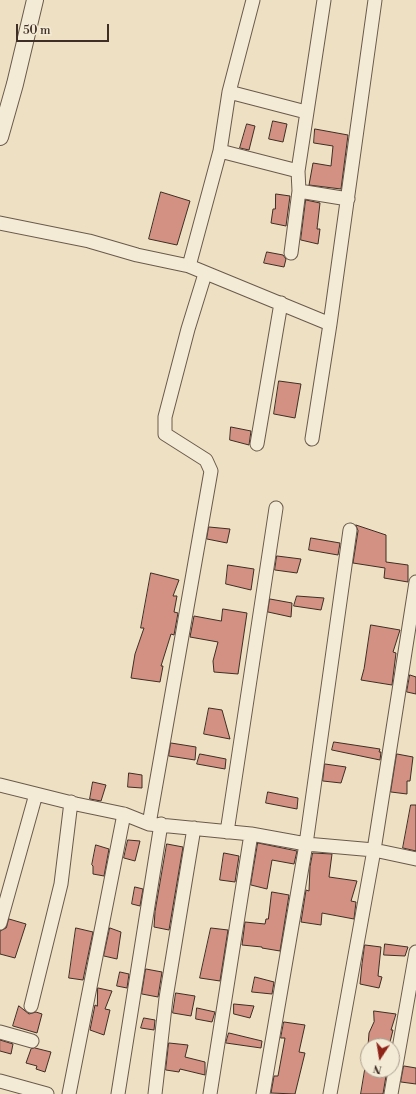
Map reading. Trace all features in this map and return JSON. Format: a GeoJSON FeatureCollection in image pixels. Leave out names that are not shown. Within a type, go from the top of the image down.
{"type":"FeatureCollection","features":[{"type":"Feature","properties":{"kind":"street"},"geometry":{"type":"LineString","coordinates":[[0,137],[15,84],[35,0]]}},
{"type":"Feature","properties":{"kind":"street"},"geometry":{"type":"LineString","coordinates":[[189,266],[220,151],[229,92],[253,0]]}},
{"type":"Feature","properties":{"kind":"street"},"geometry":{"type":"LineString","coordinates":[[291,253],[299,191],[298,172],[324,0]]}},
{"type":"Feature","properties":{"kind":"street"},"geometry":{"type":"LineString","coordinates":[[312,439],[348,199],[375,0]]}},
{"type":"Feature","properties":{"kind":"street"},"geometry":{"type":"LineString","coordinates":[[229,92],[306,112]]}},
{"type":"Feature","properties":{"kind":"street"},"geometry":{"type":"LineString","coordinates":[[220,151],[298,172]]}},
{"type":"Feature","properties":{"kind":"street"},"geometry":{"type":"LineString","coordinates":[[299,191],[348,199]]}},
{"type":"Feature","properties":{"kind":"street"},"geometry":{"type":"LineString","coordinates":[[0,223],[89,241],[137,255],[189,266],[205,274],[281,303],[330,324]]}},
{"type":"Feature","properties":{"kind":"street"},"geometry":{"type":"LineString","coordinates":[[118,1094],[155,824],[211,471],[206,460],[165,434],[165,418],[188,329],[205,274]]}},
{"type":"Feature","properties":{"kind":"street"},"geometry":{"type":"LineString","coordinates":[[257,444],[281,303]]}},
{"type":"Feature","properties":{"kind":"street"},"geometry":{"type":"LineString","coordinates":[[227,832],[276,508]]}},
{"type":"Feature","properties":{"kind":"street"},"geometry":{"type":"LineString","coordinates":[[263,1094],[306,844],[350,530]]}},
{"type":"Feature","properties":{"kind":"street"},"geometry":{"type":"LineString","coordinates":[[330,1094],[374,850],[416,582]]}},
{"type":"Feature","properties":{"kind":"street"},"geometry":{"type":"LineString","coordinates":[[0,785],[124,814],[155,824],[251,834],[306,844],[374,850],[416,859]]}},
{"type":"Feature","properties":{"kind":"street"},"geometry":{"type":"LineString","coordinates":[[0,923],[36,794]]}},
{"type":"Feature","properties":{"kind":"street"},"geometry":{"type":"LineString","coordinates":[[31,1006],[61,884],[71,802]]}},
{"type":"Feature","properties":{"kind":"street"},"geometry":{"type":"LineString","coordinates":[[69,1094],[124,814]]}},
{"type":"Feature","properties":{"kind":"street"},"geometry":{"type":"LineString","coordinates":[[155,1094],[166,998],[194,828]]}},
{"type":"Feature","properties":{"kind":"street"},"geometry":{"type":"LineString","coordinates":[[210,1094],[251,834]]}},
{"type":"Feature","properties":{"kind":"street"},"geometry":{"type":"LineString","coordinates":[[391,1094],[416,952]]}},
{"type":"Feature","properties":{"kind":"street"},"geometry":{"type":"LineString","coordinates":[[0,1032],[32,1041]]}},
{"type":"Feature","properties":{"kind":"street"},"geometry":{"type":"LineString","coordinates":[[0,1082],[47,1094]]}},
{"type":"Feature","properties":{"kind":"building"},"geometry":{"type":"Polygon","coordinates":[[[273,121],[287,124],[283,142],[269,139],[273,121]]]}},
{"type":"Feature","properties":{"kind":"building"},"geometry":{"type":"Polygon","coordinates":[[[247,124],[255,126],[249,150],[240,148],[247,124]]]}},
{"type":"Feature","properties":{"kind":"building"},"geometry":{"type":"Polygon","coordinates":[[[315,129],[348,135],[341,189],[309,185],[313,163],[331,166],[333,146],[314,143],[315,129]]]}},
{"type":"Feature","properties":{"kind":"building"},"geometry":{"type":"Polygon","coordinates":[[[161,192],[190,201],[177,245],[149,239],[161,192]]]}},
{"type":"Feature","properties":{"kind":"building"},"geometry":{"type":"Polygon","coordinates":[[[276,194],[290,196],[286,226],[271,223],[273,209],[275,209],[276,194]]]}},
{"type":"Feature","properties":{"kind":"building"},"geometry":{"type":"Polygon","coordinates":[[[306,200],[320,203],[317,229],[320,229],[318,244],[301,240],[306,200]]]}},
{"type":"Feature","properties":{"kind":"building"},"geometry":{"type":"Polygon","coordinates":[[[267,252],[283,255],[286,259],[284,267],[264,263],[267,252]]]}},
{"type":"Feature","properties":{"kind":"building"},"geometry":{"type":"Polygon","coordinates":[[[279,381],[301,384],[295,418],[274,414],[279,381]]]}},
{"type":"Feature","properties":{"kind":"building"},"geometry":{"type":"Polygon","coordinates":[[[231,427],[251,431],[249,445],[230,440],[231,427]]]}},
{"type":"Feature","properties":{"kind":"building"},"geometry":{"type":"Polygon","coordinates":[[[356,525],[386,535],[386,562],[408,565],[408,582],[384,578],[385,568],[353,563],[358,531],[356,525]]]}},
{"type":"Feature","properties":{"kind":"building"},"geometry":{"type":"Polygon","coordinates":[[[209,527],[230,529],[227,543],[207,539],[209,527]]]}},
{"type":"Feature","properties":{"kind":"building"},"geometry":{"type":"Polygon","coordinates":[[[311,538],[340,543],[338,555],[309,550],[311,538]]]}},
{"type":"Feature","properties":{"kind":"building"},"geometry":{"type":"Polygon","coordinates":[[[277,556],[301,559],[297,573],[275,570],[277,556]]]}},
{"type":"Feature","properties":{"kind":"building"},"geometry":{"type":"Polygon","coordinates":[[[228,565],[254,569],[251,590],[226,584],[228,565]]]}},
{"type":"Feature","properties":{"kind":"building"},"geometry":{"type":"Polygon","coordinates":[[[151,573],[179,580],[173,596],[177,596],[174,612],[178,613],[174,635],[171,634],[161,666],[163,666],[160,682],[131,678],[135,654],[144,628],[141,628],[151,573]]]}},
{"type":"Feature","properties":{"kind":"building"},"geometry":{"type":"Polygon","coordinates":[[[297,596],[324,598],[321,610],[294,606],[297,596]]]}},
{"type":"Feature","properties":{"kind":"building"},"geometry":{"type":"Polygon","coordinates":[[[270,599],[292,603],[291,617],[268,612],[270,599]]]}},
{"type":"Feature","properties":{"kind":"building"},"geometry":{"type":"Polygon","coordinates":[[[223,609],[247,613],[238,674],[214,672],[213,661],[218,642],[190,637],[194,616],[221,621],[223,609]]]}},
{"type":"Feature","properties":{"kind":"building"},"geometry":{"type":"Polygon","coordinates":[[[371,625],[400,630],[393,652],[396,653],[392,685],[361,680],[371,625]]]}},
{"type":"Feature","properties":{"kind":"building"},"geometry":{"type":"Polygon","coordinates":[[[410,675],[416,677],[416,694],[407,692],[410,675]]]}},
{"type":"Feature","properties":{"kind":"building"},"geometry":{"type":"Polygon","coordinates":[[[209,708],[222,710],[230,739],[204,734],[209,708]]]}},
{"type":"Feature","properties":{"kind":"building"},"geometry":{"type":"Polygon","coordinates":[[[334,742],[380,749],[380,760],[332,750],[334,742]]]}},
{"type":"Feature","properties":{"kind":"building"},"geometry":{"type":"Polygon","coordinates":[[[171,743],[196,747],[195,760],[169,756],[171,743]]]}},
{"type":"Feature","properties":{"kind":"building"},"geometry":{"type":"Polygon","coordinates":[[[200,754],[226,759],[225,769],[197,764],[200,754]]]}},
{"type":"Feature","properties":{"kind":"building"},"geometry":{"type":"Polygon","coordinates":[[[397,754],[413,757],[410,781],[407,781],[407,794],[391,792],[397,754]]]}},
{"type":"Feature","properties":{"kind":"building"},"geometry":{"type":"Polygon","coordinates":[[[325,764],[346,767],[341,783],[323,781],[325,764]]]}},
{"type":"Feature","properties":{"kind":"building"},"geometry":{"type":"Polygon","coordinates":[[[129,773],[142,775],[142,788],[128,787],[129,773]]]}},
{"type":"Feature","properties":{"kind":"building"},"geometry":{"type":"Polygon","coordinates":[[[93,782],[106,785],[101,801],[90,799],[93,782]]]}},
{"type":"Feature","properties":{"kind":"building"},"geometry":{"type":"Polygon","coordinates":[[[268,792],[298,798],[297,809],[266,803],[268,792]]]}},
{"type":"Feature","properties":{"kind":"building"},"geometry":{"type":"Polygon","coordinates":[[[411,805],[416,805],[416,851],[403,848],[411,805]]]}},
{"type":"Feature","properties":{"kind":"building"},"geometry":{"type":"Polygon","coordinates":[[[128,840],[140,841],[135,861],[124,858],[128,840]]]}},
{"type":"Feature","properties":{"kind":"building"},"geometry":{"type":"Polygon","coordinates":[[[258,843],[297,851],[294,864],[272,860],[267,889],[251,885],[258,843]]]}},
{"type":"Feature","properties":{"kind":"building"},"geometry":{"type":"Polygon","coordinates":[[[167,844],[183,847],[169,930],[154,927],[155,912],[167,844]]]}},
{"type":"Feature","properties":{"kind":"building"},"geometry":{"type":"Polygon","coordinates":[[[96,845],[109,849],[104,876],[93,874],[92,865],[96,845]]]}},
{"type":"Feature","properties":{"kind":"building"},"geometry":{"type":"Polygon","coordinates":[[[224,853],[239,856],[235,882],[220,880],[224,853]]]}},
{"type":"Feature","properties":{"kind":"building"},"geometry":{"type":"Polygon","coordinates":[[[313,853],[332,854],[329,877],[357,881],[351,901],[356,902],[354,919],[322,913],[321,925],[301,922],[306,890],[309,891],[310,867],[313,853]]]}},
{"type":"Feature","properties":{"kind":"building"},"geometry":{"type":"Polygon","coordinates":[[[135,887],[143,889],[140,906],[132,904],[135,887]]]}},
{"type":"Feature","properties":{"kind":"building"},"geometry":{"type":"Polygon","coordinates":[[[272,892],[289,895],[280,951],[242,945],[245,922],[265,924],[266,919],[268,919],[272,892]]]}},
{"type":"Feature","properties":{"kind":"building"},"geometry":{"type":"Polygon","coordinates":[[[9,919],[26,924],[15,958],[0,954],[0,931],[6,928],[9,919]]]}},
{"type":"Feature","properties":{"kind":"building"},"geometry":{"type":"Polygon","coordinates":[[[76,928],[93,932],[83,980],[69,978],[76,928]]]}},
{"type":"Feature","properties":{"kind":"building"},"geometry":{"type":"Polygon","coordinates":[[[110,928],[121,932],[117,959],[104,956],[110,928]]]}},
{"type":"Feature","properties":{"kind":"building"},"geometry":{"type":"Polygon","coordinates":[[[211,928],[228,930],[220,981],[200,978],[211,928]]]}},
{"type":"Feature","properties":{"kind":"building"},"geometry":{"type":"Polygon","coordinates":[[[385,944],[408,947],[405,956],[384,955],[385,944]]]}},
{"type":"Feature","properties":{"kind":"building"},"geometry":{"type":"Polygon","coordinates":[[[365,945],[381,947],[378,976],[382,977],[379,988],[360,984],[365,945]]]}},
{"type":"Feature","properties":{"kind":"building"},"geometry":{"type":"Polygon","coordinates":[[[146,969],[162,972],[158,997],[142,994],[146,969]]]}},
{"type":"Feature","properties":{"kind":"building"},"geometry":{"type":"Polygon","coordinates":[[[120,972],[129,974],[127,988],[117,986],[120,972]]]}},
{"type":"Feature","properties":{"kind":"building"},"geometry":{"type":"Polygon","coordinates":[[[255,977],[274,982],[272,994],[252,992],[255,977]]]}},
{"type":"Feature","properties":{"kind":"building"},"geometry":{"type":"Polygon","coordinates":[[[98,988],[112,991],[105,1009],[110,1010],[104,1035],[90,1030],[95,1005],[97,1006],[98,988]]]}},
{"type":"Feature","properties":{"kind":"building"},"geometry":{"type":"Polygon","coordinates":[[[176,993],[195,996],[191,1016],[173,1013],[176,993]]]}},
{"type":"Feature","properties":{"kind":"building"},"geometry":{"type":"Polygon","coordinates":[[[234,1004],[254,1006],[250,1018],[234,1014],[234,1004]]]}},
{"type":"Feature","properties":{"kind":"building"},"geometry":{"type":"Polygon","coordinates":[[[19,1006],[29,1014],[36,1012],[42,1014],[37,1033],[13,1026],[19,1006]]]}},
{"type":"Feature","properties":{"kind":"building"},"geometry":{"type":"Polygon","coordinates":[[[197,1008],[215,1012],[212,1022],[196,1019],[197,1008]]]}},
{"type":"Feature","properties":{"kind":"building"},"geometry":{"type":"Polygon","coordinates":[[[374,1011],[396,1014],[391,1030],[393,1030],[391,1038],[369,1038],[369,1033],[374,1022],[374,1011]]]}},
{"type":"Feature","properties":{"kind":"building"},"geometry":{"type":"Polygon","coordinates":[[[144,1018],[155,1020],[154,1030],[141,1028],[144,1018]]]}},
{"type":"Feature","properties":{"kind":"building"},"geometry":{"type":"Polygon","coordinates":[[[284,1022],[305,1025],[299,1052],[305,1053],[295,1094],[271,1093],[274,1076],[278,1076],[285,1038],[281,1038],[284,1022]]]}},
{"type":"Feature","properties":{"kind":"building"},"geometry":{"type":"Polygon","coordinates":[[[229,1033],[262,1041],[261,1048],[226,1043],[229,1033]]]}},
{"type":"Feature","properties":{"kind":"building"},"geometry":{"type":"Polygon","coordinates":[[[0,1040],[13,1044],[11,1054],[0,1051],[0,1040]]]}},
{"type":"Feature","properties":{"kind":"building"},"geometry":{"type":"Polygon","coordinates":[[[169,1043],[188,1045],[185,1057],[205,1062],[205,1075],[180,1069],[179,1072],[166,1070],[169,1043]]]}},
{"type":"Feature","properties":{"kind":"building"},"geometry":{"type":"Polygon","coordinates":[[[35,1048],[51,1052],[45,1072],[36,1069],[37,1066],[26,1063],[31,1049],[35,1048]]]}},
{"type":"Feature","properties":{"kind":"building"},"geometry":{"type":"Polygon","coordinates":[[[404,1066],[416,1068],[416,1084],[401,1082],[404,1066]]]}},
{"type":"Feature","properties":{"kind":"building"},"geometry":{"type":"Polygon","coordinates":[[[364,1078],[386,1078],[383,1094],[361,1094],[364,1078]]]}}]}
